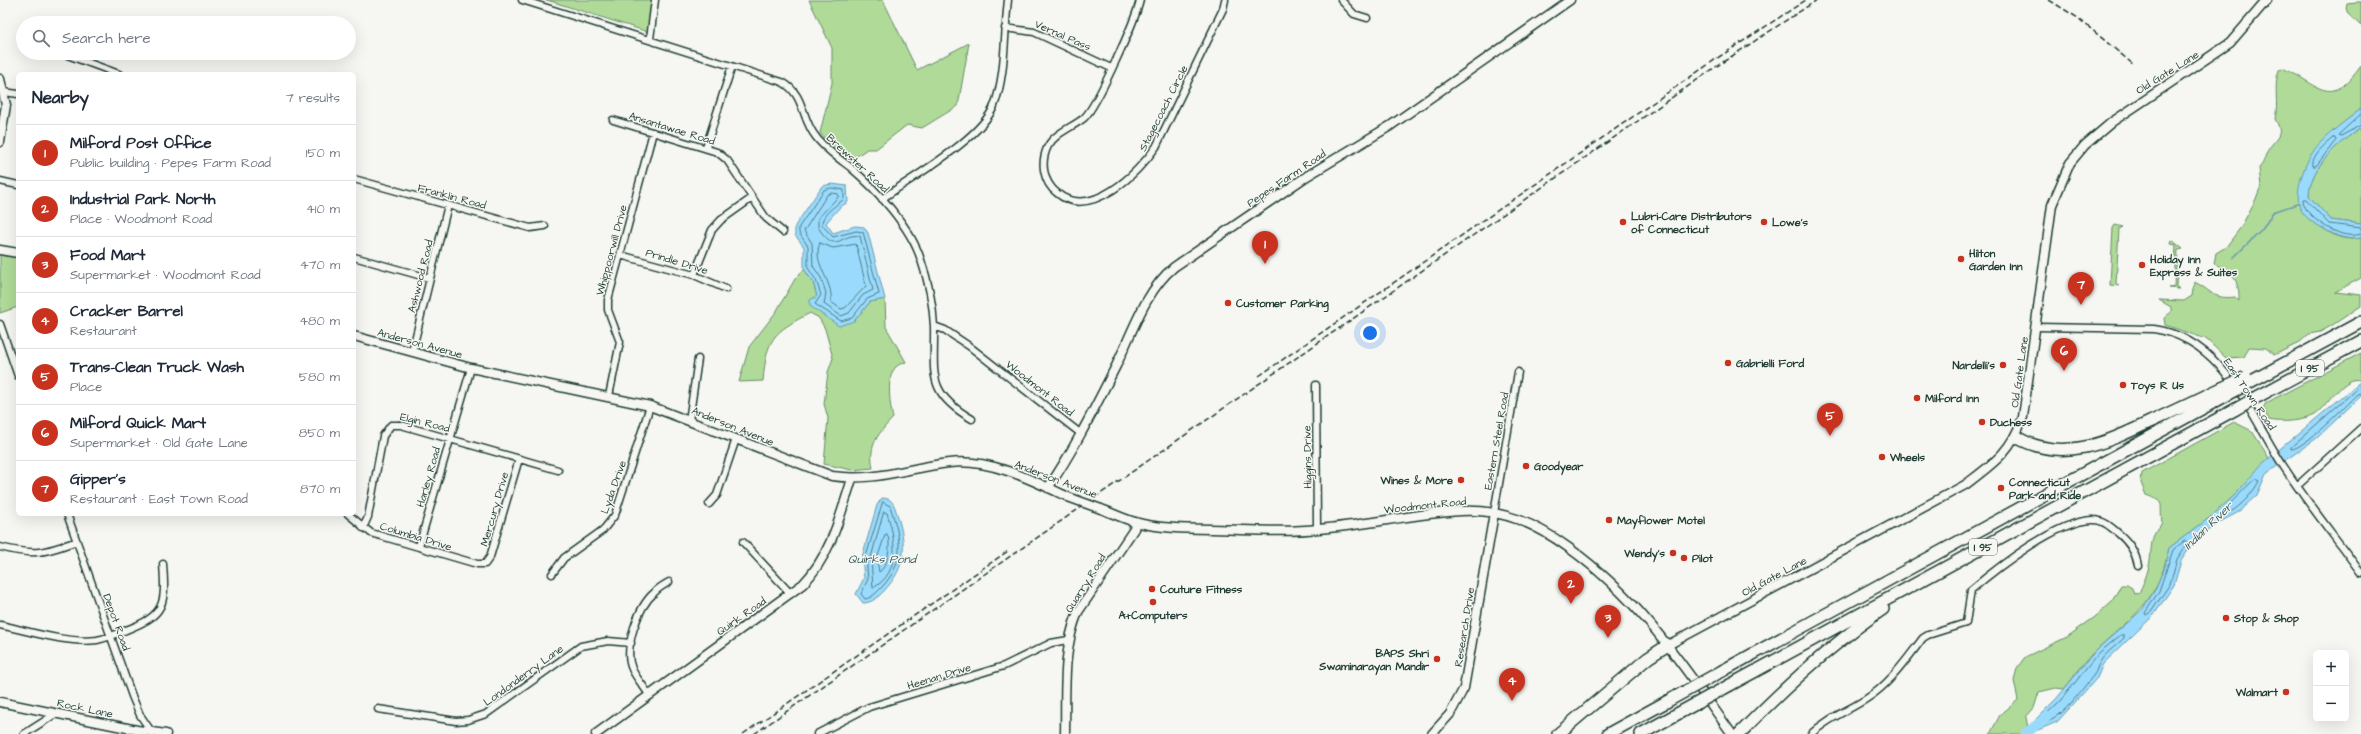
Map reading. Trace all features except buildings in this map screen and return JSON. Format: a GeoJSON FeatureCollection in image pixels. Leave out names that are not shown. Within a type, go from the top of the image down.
{"type":"FeatureCollection","features":[{"type":"Feature","properties":{"kind":"highway","name":"I 95"},"geometry":{"type":"LineString","coordinates":[[1608,734],[2224,392],[2309,350],[2361,322]]}},
{"type":"Feature","properties":{"kind":"highway","name":"I 95"},"geometry":{"type":"LineString","coordinates":[[1641,734],[2361,341]]}},
{"type":"Feature","properties":{"kind":"highway"},"geometry":{"type":"LineString","coordinates":[[2016,438],[2029,445],[2054,449],[2086,449],[2224,392]]}},
{"type":"Feature","properties":{"kind":"highway"},"geometry":{"type":"LineString","coordinates":[[1739,734],[1787,687],[1850,632],[1882,609],[1978,549]]}},
{"type":"Feature","properties":{"kind":"highway"},"geometry":{"type":"LineString","coordinates":[[1558,734],[1648,658],[1668,645]]}},
{"type":"Feature","properties":{"kind":"main road","name":"Pepes Farm Road"},"geometry":{"type":"LineString","coordinates":[[1080,433],[1152,292],[1170,271],[1307,176],[1386,129],[1570,0]]}},
{"type":"Feature","properties":{"kind":"main road","name":"Old Gate Lane"},"geometry":{"type":"LineString","coordinates":[[1668,645],[1965,485],[2001,457],[2016,438],[2026,402],[2052,205],[2070,163],[2085,145],[2112,122],[2230,44],[2267,0]]}},
{"type":"Feature","properties":{"kind":"main road"},"geometry":{"type":"LineString","coordinates":[[0,79],[4,92],[4,122],[0,142]]}},
{"type":"Feature","properties":{"kind":"main road"},"geometry":{"type":"LineString","coordinates":[[0,250],[16,253]]}},
{"type":"Feature","properties":{"kind":"main road","name":"Anderson Avenue"},"geometry":{"type":"LineString","coordinates":[[356,337],[471,368],[609,396],[650,406],[832,476],[852,479],[878,477],[949,463],[975,463],[991,466],[1101,509]]}},
{"type":"Feature","properties":{"kind":"main road"},"geometry":{"type":"LineString","coordinates":[[1048,488],[1080,433]]}},
{"type":"Feature","properties":{"kind":"main road","name":"Quirk Road"},"geometry":{"type":"LineString","coordinates":[[596,734],[649,694],[791,594],[817,568],[830,544],[852,479]]}},
{"type":"Feature","properties":{"kind":"main road","name":"Woodmont Road"},"geometry":{"type":"LineString","coordinates":[[1101,509],[1136,522],[1173,527],[1247,530],[1317,530],[1462,510],[1494,513],[1520,519],[1542,529],[1598,569],[1629,599],[1668,645],[1732,734]]}},
{"type":"Feature","properties":{"kind":"main road","name":"Research Drive"},"geometry":{"type":"LineString","coordinates":[[1432,734],[1450,714],[1464,688],[1494,513]]}},
{"type":"Feature","properties":{"kind":"main road","name":"Quarry Road"},"geometry":{"type":"LineString","coordinates":[[1065,734],[1068,640],[1078,612],[1134,529],[1136,522]]}},
{"type":"Feature","properties":{"kind":"main road","name":"Rock Lane"},"geometry":{"type":"LineString","coordinates":[[0,702],[152,733],[166,734]]}},
{"type":"Feature","properties":{"kind":"street","name":"Brewster Road"},"geometry":{"type":"LineString","coordinates":[[522,0],[650,39],[782,82],[794,90],[800,100],[809,126],[816,138],[882,199],[910,237],[919,254],[934,326],[933,372],[949,404],[972,419]]}},
{"type":"Feature","properties":{"kind":"street"},"geometry":{"type":"LineString","coordinates":[[650,39],[655,0]]}},
{"type":"Feature","properties":{"kind":"street"},"geometry":{"type":"LineString","coordinates":[[882,199],[970,137],[984,123],[991,111],[998,92],[1008,0]]}},
{"type":"Feature","properties":{"kind":"street","name":"Stagecoach Circle"},"geometry":{"type":"LineString","coordinates":[[1140,0],[1135,18],[1091,108],[1084,117],[1054,139],[1045,154],[1044,167],[1049,185],[1061,196],[1070,200],[1084,202],[1099,198],[1131,176],[1148,159],[1156,147],[1220,16],[1225,0]]}},
{"type":"Feature","properties":{"kind":"street"},"geometry":{"type":"LineString","coordinates":[[1341,0],[1354,14],[1367,18]]}},
{"type":"Feature","properties":{"kind":"street","name":"Vernal Pass"},"geometry":{"type":"LineString","coordinates":[[1005,28],[1030,30],[1111,68]]}},
{"type":"Feature","properties":{"kind":"street"},"geometry":{"type":"LineString","coordinates":[[81,60],[114,72]]}},
{"type":"Feature","properties":{"kind":"street"},"geometry":{"type":"LineString","coordinates":[[706,147],[732,66]]}},
{"type":"Feature","properties":{"kind":"street"},"geometry":{"type":"LineString","coordinates":[[4,92],[16,94]]}},
{"type":"Feature","properties":{"kind":"street","name":"Ansantawae Road"},"geometry":{"type":"LineString","coordinates":[[613,120],[706,147],[726,160],[766,218],[783,232]]}},
{"type":"Feature","properties":{"kind":"street","name":"Whippoorwill Drive"},"geometry":{"type":"LineString","coordinates":[[609,396],[620,342],[608,310],[608,300],[653,132]]}},
{"type":"Feature","properties":{"kind":"street"},"geometry":{"type":"LineString","coordinates":[[0,180],[16,184]]}},
{"type":"Feature","properties":{"kind":"street","name":"Franklin Road"},"geometry":{"type":"LineString","coordinates":[[356,180],[530,228],[545,226]]}},
{"type":"Feature","properties":{"kind":"street"},"geometry":{"type":"LineString","coordinates":[[694,276],[712,230],[720,220],[752,198]]}},
{"type":"Feature","properties":{"kind":"street","name":"Ashwood Road"},"geometry":{"type":"LineString","coordinates":[[412,352],[448,205]]}},
{"type":"Feature","properties":{"kind":"street","name":"Prindle Drive"},"geometry":{"type":"LineString","coordinates":[[620,255],[694,276],[726,289]]}},
{"type":"Feature","properties":{"kind":"street"},"geometry":{"type":"LineString","coordinates":[[356,258],[429,278]]}},
{"type":"Feature","properties":{"kind":"street"},"geometry":{"type":"LineString","coordinates":[[0,324],[16,365]]}},
{"type":"Feature","properties":{"kind":"street","name":"Woodmont Road"},"geometry":{"type":"LineString","coordinates":[[934,326],[945,330],[965,343],[1080,433]]}},
{"type":"Feature","properties":{"kind":"street","name":"East Town Road"},"geometry":{"type":"LineString","coordinates":[[2037,326],[2154,329],[2182,337],[2204,350],[2226,372],[2297,486],[2361,573]]}},
{"type":"Feature","properties":{"kind":"street"},"geometry":{"type":"LineString","coordinates":[[689,420],[698,359]]}},
{"type":"Feature","properties":{"kind":"street","name":"Harley Road"},"geometry":{"type":"LineString","coordinates":[[419,546],[471,368]]}},
{"type":"Feature","properties":{"kind":"street","name":"Eastern Steel Road"},"geometry":{"type":"LineString","coordinates":[[1494,513],[1518,372]]}},
{"type":"Feature","properties":{"kind":"street","name":"Higgins Drive"},"geometry":{"type":"LineString","coordinates":[[1316,385],[1317,530]]}},
{"type":"Feature","properties":{"kind":"street","name":"Lyda Drive"},"geometry":{"type":"LineString","coordinates":[[552,574],[564,558],[603,530],[615,515],[650,406]]}},
{"type":"Feature","properties":{"kind":"street","name":"Elgin Road"},"geometry":{"type":"LineString","coordinates":[[363,528],[368,517],[383,436],[387,428],[398,424],[558,470]]}},
{"type":"Feature","properties":{"kind":"street"},"geometry":{"type":"LineString","coordinates":[[2297,486],[2361,428]]}},
{"type":"Feature","properties":{"kind":"street"},"geometry":{"type":"LineString","coordinates":[[709,504],[717,495],[736,439]]}},
{"type":"Feature","properties":{"kind":"street","name":"Mercury Drive"},"geometry":{"type":"LineString","coordinates":[[485,564],[490,557],[519,458]]}},
{"type":"Feature","properties":{"kind":"street","name":"Depot Road"},"geometry":{"type":"LineString","coordinates":[[68,516],[140,716],[152,733]]}},
{"type":"Feature","properties":{"kind":"street","name":"Columbia Drive"},"geometry":{"type":"LineString","coordinates":[[350,516],[371,533],[477,564],[485,564]]}},
{"type":"Feature","properties":{"kind":"street"},"geometry":{"type":"LineString","coordinates":[[1812,734],[1829,718],[1872,694],[1895,674],[1928,635],[1966,623],[1971,590],[2042,538],[2082,522],[2099,521],[2114,529],[2130,545],[2135,552],[2138,566]]}},
{"type":"Feature","properties":{"kind":"street"},"geometry":{"type":"LineString","coordinates":[[0,547],[40,554],[77,541]]}},
{"type":"Feature","properties":{"kind":"street"},"geometry":{"type":"LineString","coordinates":[[743,542],[791,594]]}},
{"type":"Feature","properties":{"kind":"street"},"geometry":{"type":"LineString","coordinates":[[0,625],[81,641],[97,640],[111,636],[150,621],[157,614],[162,601],[163,564]]}},
{"type":"Feature","properties":{"kind":"street"},"geometry":{"type":"LineString","coordinates":[[649,694],[632,669],[629,659],[631,643],[641,609],[653,593],[669,582]]}},
{"type":"Feature","properties":{"kind":"street","name":"Heenan Drive"},"geometry":{"type":"LineString","coordinates":[[817,734],[869,708],[1004,666],[1051,643],[1068,640]]}},
{"type":"Feature","properties":{"kind":"street","name":"Londonderry Lane"},"geometry":{"type":"LineString","coordinates":[[378,709],[410,712],[446,720],[468,720],[486,714],[581,646],[608,641],[631,643]]}},
{"type":"Feature","properties":{"kind":"street"},"geometry":{"type":"LineString","coordinates":[[24,734],[57,713]]}},
{"type":"Feature","properties":{"kind":"green space"},"geometry":{"type":"Polygon","coordinates":[[[547,0],[652,0],[648,32],[547,0]]]}},
{"type":"Feature","properties":{"kind":"green space"},"geometry":{"type":"Polygon","coordinates":[[[809,0],[883,0],[917,70],[969,43],[958,106],[922,128],[907,125],[876,149],[867,149],[850,161],[832,147],[820,133],[832,83],[832,48],[809,0]]]}},
{"type":"Feature","properties":{"kind":"green space"},"geometry":{"type":"Polygon","coordinates":[[[2361,2],[2361,26],[2348,14],[2346,8],[2347,3],[2361,2]]]}},
{"type":"Feature","properties":{"kind":"green space"},"geometry":{"type":"Polygon","coordinates":[[[2361,66],[2361,109],[2337,128],[2318,148],[2305,172],[2299,203],[2318,224],[2333,235],[2351,239],[2361,238],[2361,278],[2335,292],[2361,295],[2361,306],[2331,326],[2320,332],[2309,334],[2299,343],[2274,355],[2266,348],[2249,347],[2244,357],[2226,358],[2206,339],[2165,325],[2164,318],[2171,312],[2171,307],[2159,300],[2184,301],[2192,296],[2194,282],[2216,295],[2227,298],[2235,297],[2239,301],[2237,283],[2234,278],[2226,270],[2214,264],[2216,253],[2226,247],[2241,227],[2255,201],[2261,186],[2259,168],[2268,150],[2278,136],[2279,129],[2275,119],[2276,82],[2279,70],[2282,68],[2323,90],[2332,90],[2340,87],[2350,80],[2361,66]]]}},
{"type":"Feature","properties":{"kind":"green space"},"geometry":{"type":"Polygon","coordinates":[[[2361,128],[2361,224],[2331,220],[2309,196],[2314,175],[2327,156],[2335,148],[2361,128]]]}},
{"type":"Feature","properties":{"kind":"green space"},"geometry":{"type":"Polygon","coordinates":[[[2115,225],[2123,227],[2119,229],[2116,284],[2119,286],[2110,285],[2113,228],[2115,225]]]}},
{"type":"Feature","properties":{"kind":"green space"},"geometry":{"type":"Polygon","coordinates":[[[2172,240],[2183,249],[2178,250],[2176,287],[2180,289],[2169,288],[2174,287],[2176,245],[2171,244],[2172,240]]]}},
{"type":"Feature","properties":{"kind":"green space"},"geometry":{"type":"Polygon","coordinates":[[[0,255],[16,258],[16,308],[0,313],[0,255]]]}},
{"type":"Feature","properties":{"kind":"green space"},"geometry":{"type":"Polygon","coordinates":[[[804,269],[813,282],[817,296],[854,321],[870,302],[885,299],[886,327],[906,362],[895,368],[890,378],[893,418],[883,429],[873,446],[873,468],[852,470],[824,464],[828,418],[824,404],[828,372],[833,358],[825,329],[819,318],[810,313],[779,332],[774,338],[767,355],[763,381],[739,382],[749,347],[776,312],[795,279],[804,269]]]}},
{"type":"Feature","properties":{"kind":"green space"},"geometry":{"type":"Polygon","coordinates":[[[2361,353],[2361,380],[2348,382],[2336,392],[2315,415],[2305,419],[2292,421],[2269,420],[2263,408],[2266,403],[2361,353]]]}},
{"type":"Feature","properties":{"kind":"green space"},"geometry":{"type":"Polygon","coordinates":[[[2234,422],[2252,431],[2269,458],[2236,494],[2212,516],[2169,548],[2158,583],[2143,606],[2093,653],[2064,689],[2056,688],[2039,692],[2034,708],[2026,717],[2029,734],[1990,734],[2000,715],[2018,700],[2014,681],[2017,668],[2025,657],[2067,637],[2095,617],[2111,603],[2121,585],[2127,585],[2132,588],[2134,594],[2139,593],[2148,570],[2153,539],[2162,523],[2161,504],[2157,500],[2146,495],[2141,483],[2142,473],[2234,422]]]}},
{"type":"Feature","properties":{"kind":"water"},"geometry":{"type":"Polygon","coordinates":[[[2361,109],[2361,128],[2335,148],[2320,165],[2314,175],[2309,196],[2331,220],[2361,224],[2361,238],[2350,239],[2329,232],[2306,217],[2300,208],[2298,197],[2300,181],[2310,156],[2319,144],[2361,109]]]}},
{"type":"Feature","properties":{"kind":"water"},"geometry":{"type":"Polygon","coordinates":[[[832,184],[847,186],[848,202],[839,208],[826,223],[833,233],[855,226],[864,227],[868,233],[885,299],[870,302],[854,321],[839,326],[810,306],[810,300],[817,296],[813,282],[804,269],[804,247],[795,235],[795,226],[822,186],[832,184]]]}},
{"type":"Feature","properties":{"kind":"water"},"geometry":{"type":"Polygon","coordinates":[[[2361,381],[2361,396],[2317,438],[2266,474],[2257,495],[2237,513],[2220,522],[2193,543],[2181,561],[2174,585],[2154,615],[2103,664],[2097,678],[2057,722],[2038,730],[2036,719],[2057,698],[2096,650],[2142,610],[2155,590],[2165,566],[2169,548],[2212,516],[2236,494],[2262,464],[2361,381]]]}},
{"type":"Feature","properties":{"kind":"water","name":"Quirks Pond"},"geometry":{"type":"Polygon","coordinates":[[[882,498],[889,499],[895,508],[902,536],[903,555],[901,564],[892,582],[872,601],[863,603],[856,594],[864,578],[862,557],[877,505],[882,498]]]}},
{"type":"Feature","properties":{"kind":"waterway"},"geometry":{"type":"LineString","coordinates":[[2233,258],[2262,230],[2273,212],[2300,203]]}},
{"type":"Feature","properties":{"kind":"waterway","name":"Indian River"},"geometry":{"type":"LineString","coordinates":[[2025,734],[2047,717]]}},
{"type":"Feature","properties":{"kind":"railway"},"geometry":{"type":"LineString","coordinates":[[1259,376],[1719,57],[1806,0]]}},
{"type":"Feature","properties":{"kind":"railway"},"geometry":{"type":"LineString","coordinates":[[754,734],[1723,62],[1817,0]]}},
{"type":"Feature","properties":{"kind":"railway"},"geometry":{"type":"LineString","coordinates":[[2049,0],[2078,18],[2134,65]]}},
{"type":"Feature","properties":{"kind":"railway"},"geometry":{"type":"LineString","coordinates":[[743,734],[1008,551]]}},
{"type":"Feature","properties":{"kind":"place","name":"Lubri-Care Distributors of Connecticut"},"geometry":{"type":"Point","coordinates":[1623,222]}},
{"type":"Feature","properties":{"kind":"place","name":"Lowe's"},"geometry":{"type":"Point","coordinates":[1764,222]}},
{"type":"Feature","properties":{"kind":"place","name":"Hilton Garden Inn"},"geometry":{"type":"Point","coordinates":[1961,259]}},
{"type":"Feature","properties":{"kind":"place","name":"Milford Post Office"},"geometry":{"type":"Point","coordinates":[1265,264]}},
{"type":"Feature","properties":{"kind":"place","name":"Holiday Inn Express & Suites"},"geometry":{"type":"Point","coordinates":[2142,265]}},
{"type":"Feature","properties":{"kind":"place","name":"Customer Parking"},"geometry":{"type":"Point","coordinates":[1228,303]}},
{"type":"Feature","properties":{"kind":"place","name":"Gipper's"},"geometry":{"type":"Point","coordinates":[2081,305]}},
{"type":"Feature","properties":{"kind":"place","name":"Gabrielli Ford"},"geometry":{"type":"Point","coordinates":[1728,363]}},
{"type":"Feature","properties":{"kind":"place","name":"Nardelli’s"},"geometry":{"type":"Point","coordinates":[2003,365]}},
{"type":"Feature","properties":{"kind":"place","name":"Milford Quick Mart"},"geometry":{"type":"Point","coordinates":[2064,371]}},
{"type":"Feature","properties":{"kind":"place","name":"Toys R Us"},"geometry":{"type":"Point","coordinates":[2123,385]}},
{"type":"Feature","properties":{"kind":"place","name":"Milford Inn"},"geometry":{"type":"Point","coordinates":[1917,398]}},
{"type":"Feature","properties":{"kind":"place","name":"Duchess"},"geometry":{"type":"Point","coordinates":[1982,422]}},
{"type":"Feature","properties":{"kind":"place","name":"Trans-Clean Truck Wash"},"geometry":{"type":"Point","coordinates":[1830,436]}},
{"type":"Feature","properties":{"kind":"place","name":"Wheels"},"geometry":{"type":"Point","coordinates":[1882,457]}},
{"type":"Feature","properties":{"kind":"place","name":"Goodyear"},"geometry":{"type":"Point","coordinates":[1526,466]}},
{"type":"Feature","properties":{"kind":"place","name":"Wines & More"},"geometry":{"type":"Point","coordinates":[1461,480]}},
{"type":"Feature","properties":{"kind":"place","name":"Connecticut Park and Ride"},"geometry":{"type":"Point","coordinates":[2001,488]}},
{"type":"Feature","properties":{"kind":"place","name":"Mayflower Motel"},"geometry":{"type":"Point","coordinates":[1609,520]}},
{"type":"Feature","properties":{"kind":"place","name":"Wendy's"},"geometry":{"type":"Point","coordinates":[1673,553]}},
{"type":"Feature","properties":{"kind":"place","name":"Pilot"},"geometry":{"type":"Point","coordinates":[1684,558]}},
{"type":"Feature","properties":{"kind":"place","name":"Couture Fitness"},"geometry":{"type":"Point","coordinates":[1152,589]}},
{"type":"Feature","properties":{"kind":"place","name":"A+Computers"},"geometry":{"type":"Point","coordinates":[1153,602]}},
{"type":"Feature","properties":{"kind":"place","name":"Industrial Park North"},"geometry":{"type":"Point","coordinates":[1571,604]}},
{"type":"Feature","properties":{"kind":"place","name":"Stop & Shop"},"geometry":{"type":"Point","coordinates":[2226,618]}},
{"type":"Feature","properties":{"kind":"place","name":"Food Mart"},"geometry":{"type":"Point","coordinates":[1608,638]}},
{"type":"Feature","properties":{"kind":"place","name":"BAPS Shri Swaminarayan Mandir"},"geometry":{"type":"Point","coordinates":[1437,659]}},
{"type":"Feature","properties":{"kind":"place","name":"Walmart"},"geometry":{"type":"Point","coordinates":[2286,692]}},
{"type":"Feature","properties":{"kind":"place","name":"Cracker Barrel"},"geometry":{"type":"Point","coordinates":[1512,701]}}]}
